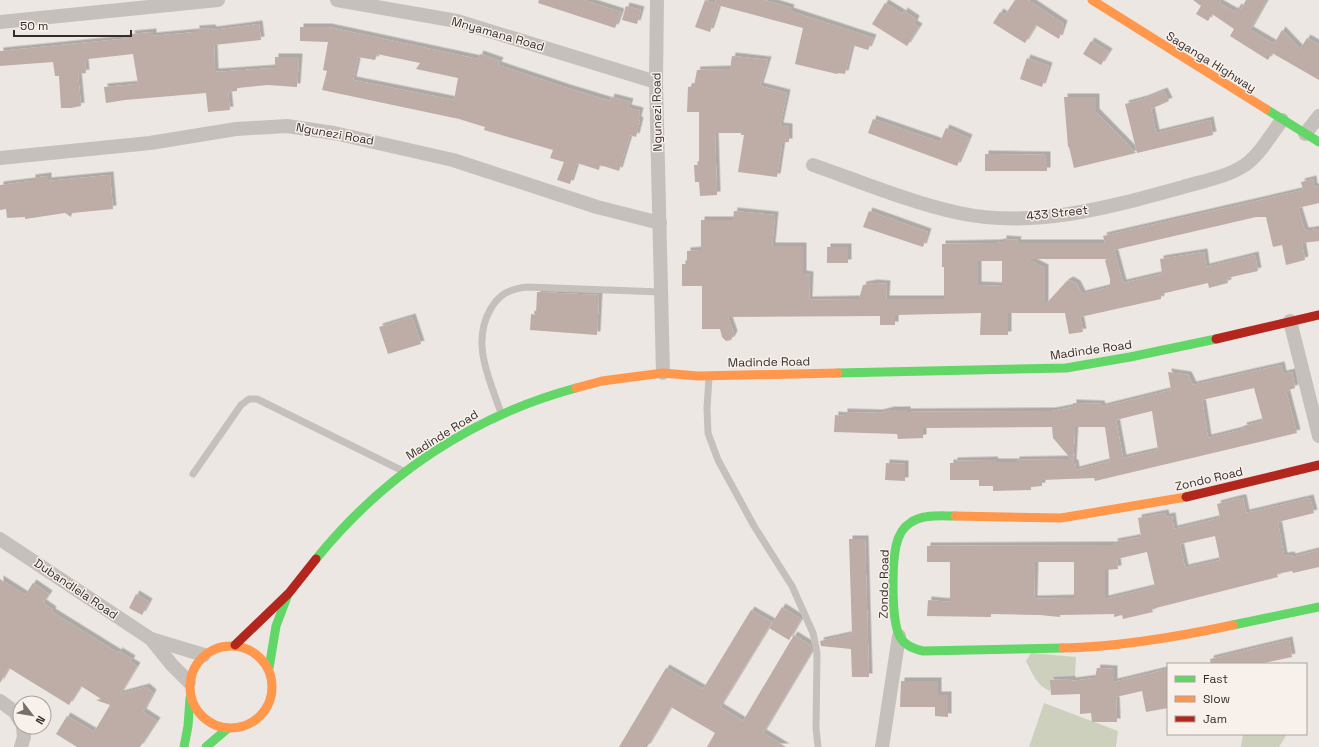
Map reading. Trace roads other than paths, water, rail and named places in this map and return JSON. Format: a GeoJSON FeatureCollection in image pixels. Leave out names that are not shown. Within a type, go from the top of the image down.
{"type":"FeatureCollection","features":[{"type":"Feature","properties":{"kind":"street"},"geometry":{"type":"LineString","coordinates":[[0,22],[218,0]]}},
{"type":"Feature","properties":{"kind":"street","name":"Mnyamana Road"},"geometry":{"type":"LineString","coordinates":[[337,0],[457,21],[656,82]]}},
{"type":"Feature","properties":{"kind":"street","name":"Ngunezi Road"},"geometry":{"type":"LineString","coordinates":[[658,0],[656,82],[663,373]]}},
{"type":"Feature","properties":{"kind":"street","name":"Saganga Highway"},"geometry":{"type":"LineString","coordinates":[[1092,0],[1319,142]]}},
{"type":"Feature","properties":{"kind":"street"},"geometry":{"type":"LineString","coordinates":[[1305,134],[1319,116]]}},
{"type":"Feature","properties":{"kind":"street","name":"433 Street"},"geometry":{"type":"LineString","coordinates":[[813,165],[911,199],[960,213],[1004,218],[1052,216],[1105,208],[1226,174],[1245,164],[1254,156],[1282,120]]}},
{"type":"Feature","properties":{"kind":"street","name":"Ngunezi Road"},"geometry":{"type":"LineString","coordinates":[[0,158],[150,143],[236,130],[287,126],[334,133],[453,160],[597,207],[660,224]]}},
{"type":"Feature","properties":{"kind":"street","name":"Madinde Road"},"geometry":{"type":"LineString","coordinates":[[235,645],[256,623],[289,593],[337,533],[385,487],[434,451],[484,421],[542,397],[602,381],[663,373],[710,375],[1066,368],[1116,361],[1159,352],[1319,315]]}},
{"type":"Feature","properties":{"kind":"street"},"geometry":{"type":"LineString","coordinates":[[1290,321],[1319,436]]}},
{"type":"Feature","properties":{"kind":"street","name":"Zondo Road"},"geometry":{"type":"LineString","coordinates":[[899,636],[895,625],[894,568],[896,547],[900,536],[907,526],[915,519],[932,516],[1061,518],[1170,501],[1319,465]]}},
{"type":"Feature","properties":{"kind":"street","name":"Dubandlela Road"},"geometry":{"type":"LineString","coordinates":[[0,539],[151,639],[204,655]]}},
{"type":"Feature","properties":{"kind":"street","name":"Madinde Road"},"geometry":{"type":"LineString","coordinates":[[268,668],[276,626],[289,593]]}},
{"type":"Feature","properties":{"kind":"street"},"geometry":{"type":"LineString","coordinates":[[899,636],[906,645],[923,651],[1085,648],[1167,639],[1319,607]]}},
{"type":"Feature","properties":{"kind":"street"},"geometry":{"type":"LineString","coordinates":[[882,747],[899,636]]}},
{"type":"Feature","properties":{"kind":"street","name":"Dubandlela Road"},"geometry":{"type":"LineString","coordinates":[[151,639],[189,689]]}},
{"type":"Feature","properties":{"kind":"street"},"geometry":{"type":"LineString","coordinates":[[184,747],[188,726],[189,689],[194,666],[204,655],[219,646],[235,645],[257,654],[268,668],[273,688],[270,703],[261,716],[243,727],[226,729],[213,725],[199,714],[189,689]]}},
{"type":"Feature","properties":{"kind":"street"},"geometry":{"type":"LineString","coordinates":[[0,701],[12,710]]}},
{"type":"Feature","properties":{"kind":"street"},"geometry":{"type":"LineString","coordinates":[[206,747],[226,729]]}},
{"type":"Feature","properties":{"kind":"street"},"geometry":{"type":"LineString","coordinates":[[21,747],[24,735]]}},
{"type":"Feature","properties":{"kind":"lane"},"geometry":{"type":"LineString","coordinates":[[501,414],[485,366],[481,347],[482,331],[486,318],[500,297],[511,289],[527,287],[661,292]]}},
{"type":"Feature","properties":{"kind":"lane"},"geometry":{"type":"LineString","coordinates":[[710,375],[707,408],[708,433],[718,460],[754,526],[792,586],[813,633],[817,653],[816,728],[818,747]]}},
{"type":"Feature","properties":{"kind":"lane"},"geometry":{"type":"LineString","coordinates":[[193,474],[241,405],[249,399],[257,398],[406,472]]}}]}
